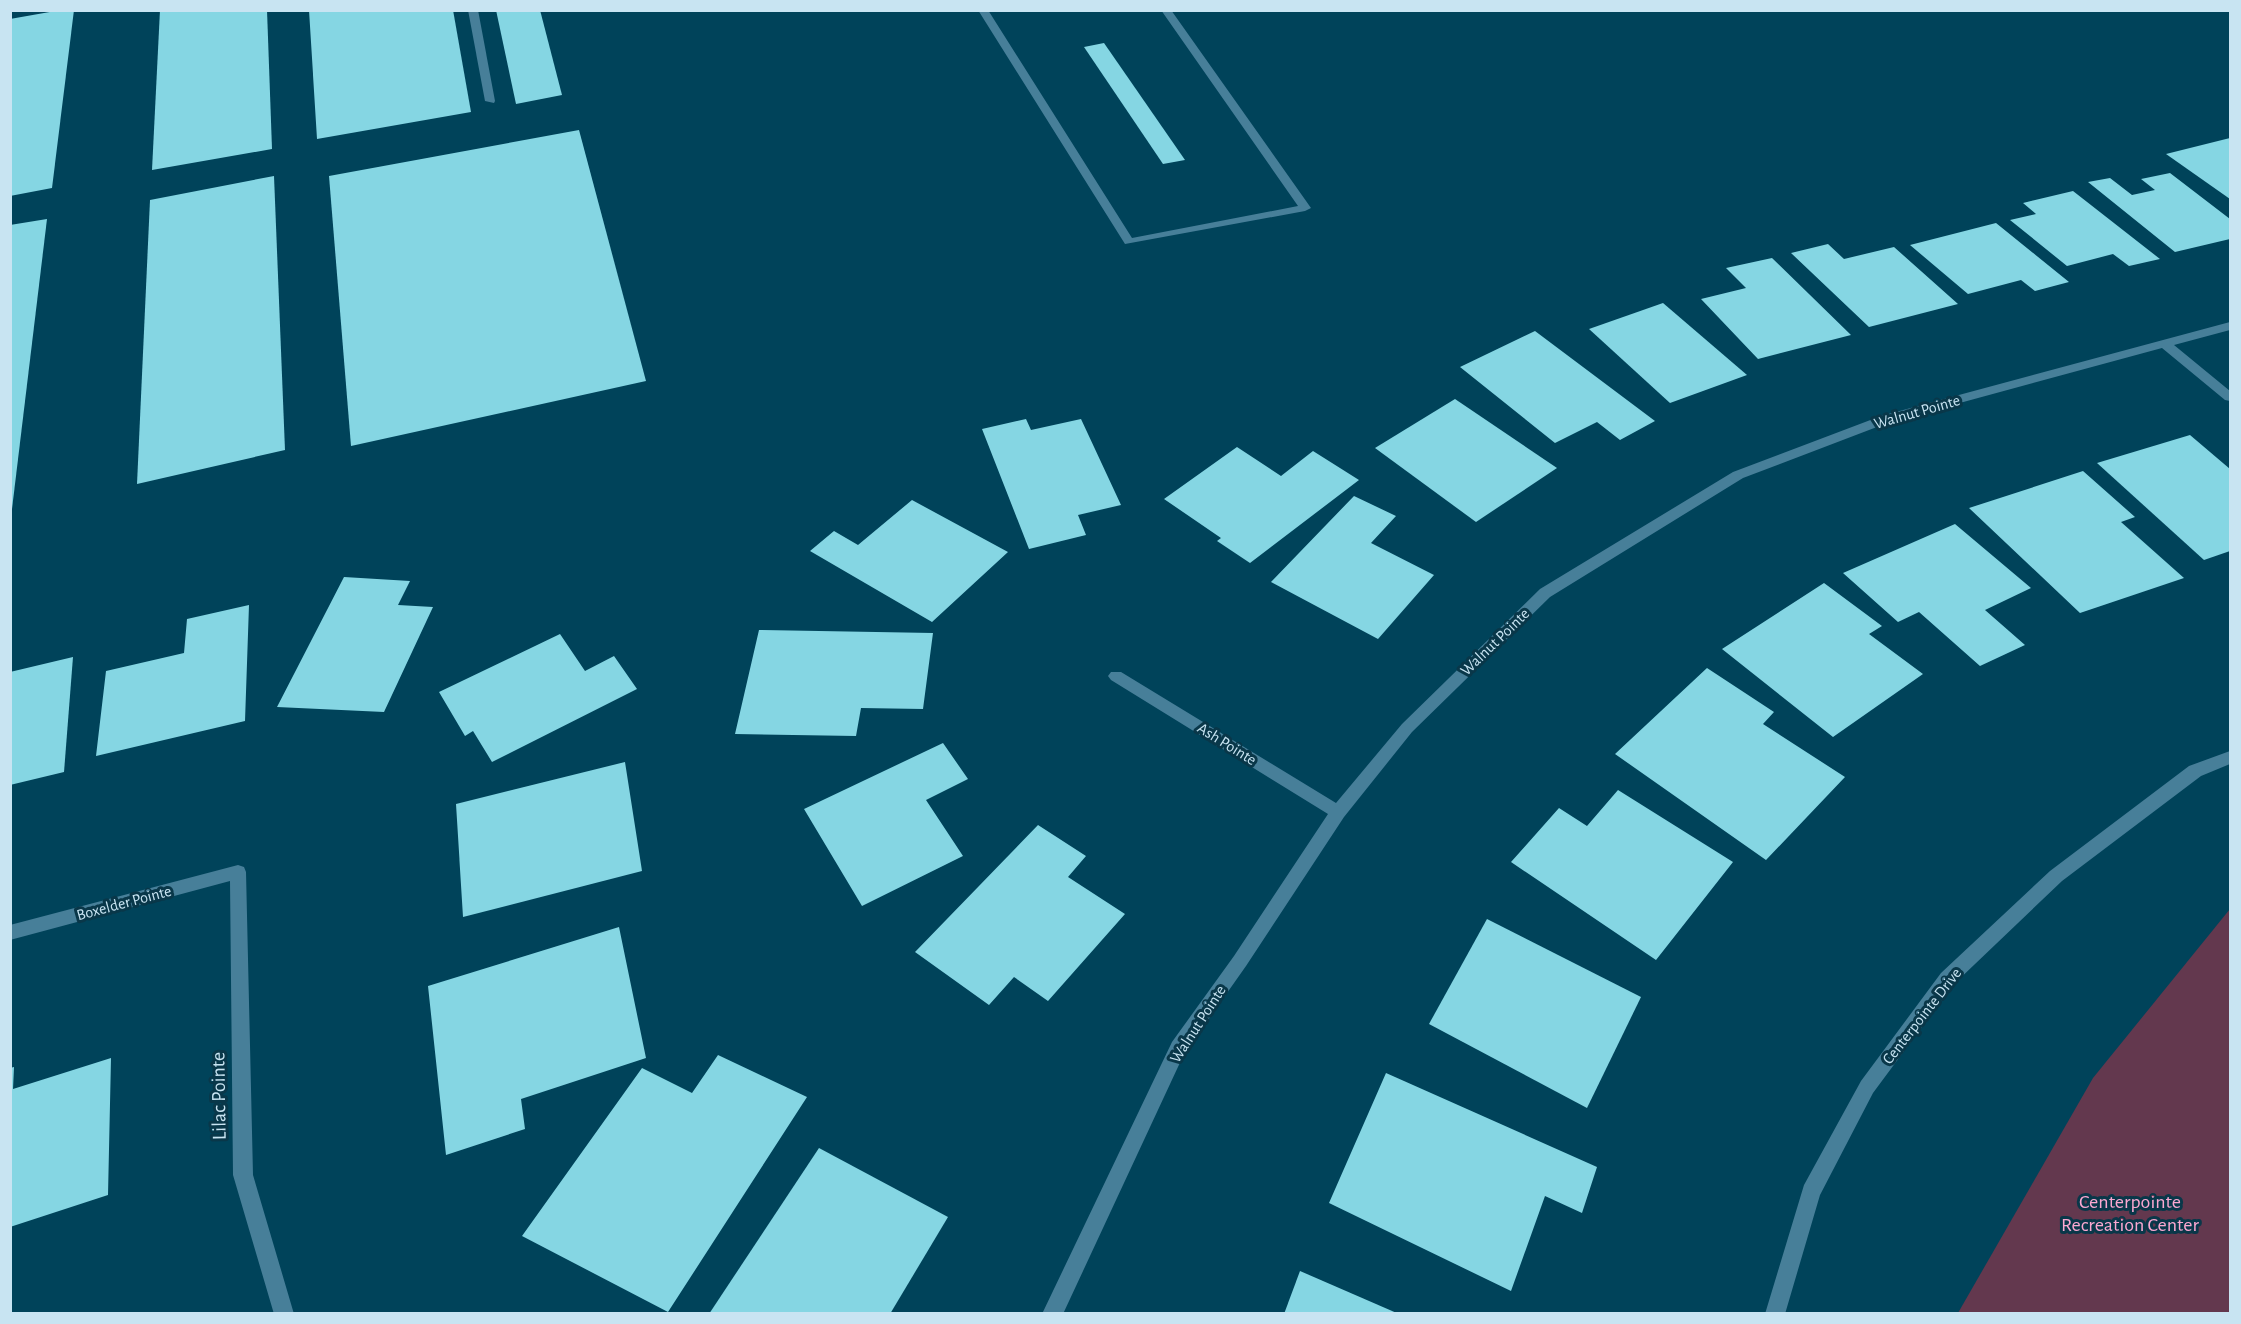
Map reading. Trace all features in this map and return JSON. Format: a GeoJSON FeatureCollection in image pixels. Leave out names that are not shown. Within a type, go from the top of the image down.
{"type":"FeatureCollection","features":[{"type":"Feature","properties":{"kind":"street"},"geometry":{"type":"LineString","coordinates":[[473,10],[490,101]]}},
{"type":"Feature","properties":{"kind":"street"},"geometry":{"type":"LineString","coordinates":[[983,10],[1129,242],[1305,208],[1166,10]]}},
{"type":"Feature","properties":{"kind":"street","name":"Walnut Pointe"},"geometry":{"type":"LineString","coordinates":[[1052,1314],[1178,1048],[1240,961],[1338,812],[1407,728],[1545,594],[1738,475],[1886,419],[2230,326]]}},
{"type":"Feature","properties":{"kind":"street"},"geometry":{"type":"LineString","coordinates":[[2164,344],[2230,397]]}},
{"type":"Feature","properties":{"kind":"street","name":"Ash Pointe"},"geometry":{"type":"LineString","coordinates":[[1116,676],[1338,812]]}},
{"type":"Feature","properties":{"kind":"street","name":"Centerpointe Drive"},"geometry":{"type":"LineString","coordinates":[[1775,1314],[1811,1192],[1867,1087],[1947,979],[2056,876],[2195,771],[2230,757]]}},
{"type":"Feature","properties":{"kind":"street","name":"Boxelder Pointe"},"geometry":{"type":"LineString","coordinates":[[10,933],[238,872]]}},
{"type":"Feature","properties":{"kind":"street","name":"Lilac Pointe"},"geometry":{"type":"LineString","coordinates":[[238,872],[243,1175],[284,1314]]}},
{"type":"Feature","properties":{"kind":"green space","name":"Centerpointe Recreation Center"},"geometry":{"type":"Polygon","coordinates":[[[2230,909],[2230,1313],[1958,1313],[2093,1078],[2230,909]]]}},
{"type":"Feature","properties":{"kind":"building"},"geometry":{"type":"Polygon","coordinates":[[[61,10],[74,10],[52,188],[10,196],[10,19],[61,10]]]}},
{"type":"Feature","properties":{"kind":"building"},"geometry":{"type":"Polygon","coordinates":[[[160,10],[267,10],[272,149],[152,170],[160,10]]]}},
{"type":"Feature","properties":{"kind":"building"},"geometry":{"type":"Polygon","coordinates":[[[309,10],[453,10],[471,112],[317,139],[309,10]]]}},
{"type":"Feature","properties":{"kind":"building"},"geometry":{"type":"Polygon","coordinates":[[[496,10],[540,10],[562,95],[516,104],[496,10]]]}},
{"type":"Feature","properties":{"kind":"building"},"geometry":{"type":"Polygon","coordinates":[[[1104,43],[1185,160],[1163,164],[1084,47],[1104,43]]]}},
{"type":"Feature","properties":{"kind":"building"},"geometry":{"type":"Polygon","coordinates":[[[579,130],[646,381],[351,446],[329,176],[579,130]]]}},
{"type":"Feature","properties":{"kind":"building"},"geometry":{"type":"Polygon","coordinates":[[[2230,138],[2230,199],[2166,154],[2230,138]]]}},
{"type":"Feature","properties":{"kind":"building"},"geometry":{"type":"Polygon","coordinates":[[[2170,173],[2230,219],[2230,239],[2175,252],[2088,182],[2110,178],[2132,195],[2155,190],[2141,179],[2170,173]]]}},
{"type":"Feature","properties":{"kind":"building"},"geometry":{"type":"Polygon","coordinates":[[[274,176],[285,450],[137,484],[150,200],[274,176]]]}},
{"type":"Feature","properties":{"kind":"building"},"geometry":{"type":"Polygon","coordinates":[[[2073,191],[2160,259],[2129,266],[2113,254],[2067,266],[2010,220],[2036,214],[2023,203],[2073,191]]]}},
{"type":"Feature","properties":{"kind":"building"},"geometry":{"type":"Polygon","coordinates":[[[47,219],[12,509],[10,509],[10,225],[47,219]]]}},
{"type":"Feature","properties":{"kind":"building"},"geometry":{"type":"Polygon","coordinates":[[[1996,223],[2069,282],[2035,291],[2021,280],[1968,294],[1910,245],[1996,223]]]}},
{"type":"Feature","properties":{"kind":"building"},"geometry":{"type":"Polygon","coordinates":[[[1828,244],[1844,259],[1894,247],[1958,304],[1869,327],[1791,253],[1828,244]]]}},
{"type":"Feature","properties":{"kind":"building"},"geometry":{"type":"Polygon","coordinates":[[[1772,258],[1851,335],[1758,359],[1701,299],[1746,288],[1726,268],[1772,258]]]}},
{"type":"Feature","properties":{"kind":"building"},"geometry":{"type":"Polygon","coordinates":[[[1663,303],[1747,375],[1670,403],[1589,329],[1663,303]]]}},
{"type":"Feature","properties":{"kind":"building"},"geometry":{"type":"Polygon","coordinates":[[[1535,331],[1655,421],[1620,440],[1597,422],[1555,443],[1460,367],[1535,331]]]}},
{"type":"Feature","properties":{"kind":"building"},"geometry":{"type":"Polygon","coordinates":[[[1455,399],[1557,468],[1476,522],[1375,448],[1455,399]]]}},
{"type":"Feature","properties":{"kind":"building"},"geometry":{"type":"Polygon","coordinates":[[[1026,419],[1031,430],[1081,419],[1121,505],[1078,515],[1086,535],[1029,549],[982,429],[1026,419]]]}},
{"type":"Feature","properties":{"kind":"building"},"geometry":{"type":"Polygon","coordinates":[[[2190,435],[2230,469],[2230,551],[2204,560],[2097,463],[2190,435]]]}},
{"type":"Feature","properties":{"kind":"building"},"geometry":{"type":"Polygon","coordinates":[[[1237,447],[1281,476],[1313,451],[1359,480],[1250,563],[1217,541],[1221,538],[1164,499],[1237,447]]]}},
{"type":"Feature","properties":{"kind":"building"},"geometry":{"type":"Polygon","coordinates":[[[2083,471],[2135,517],[2121,522],[2184,578],[2080,613],[1969,508],[2083,471]]]}},
{"type":"Feature","properties":{"kind":"building"},"geometry":{"type":"Polygon","coordinates":[[[1354,496],[1396,516],[1371,543],[1434,575],[1378,639],[1271,582],[1354,496]]]}},
{"type":"Feature","properties":{"kind":"building"},"geometry":{"type":"Polygon","coordinates":[[[912,500],[1008,552],[932,622],[810,551],[834,531],[858,545],[912,500]]]}},
{"type":"Feature","properties":{"kind":"building"},"geometry":{"type":"Polygon","coordinates":[[[1955,524],[2031,588],[1985,610],[2025,645],[1980,666],[1919,612],[1898,622],[1843,573],[1955,524]]]}},
{"type":"Feature","properties":{"kind":"building"},"geometry":{"type":"Polygon","coordinates":[[[344,577],[410,581],[398,605],[433,607],[384,712],[277,707],[344,577]]]}},
{"type":"Feature","properties":{"kind":"building"},"geometry":{"type":"Polygon","coordinates":[[[1824,583],[1882,626],[1869,634],[1923,674],[1833,737],[1722,649],[1824,583]]]}},
{"type":"Feature","properties":{"kind":"building"},"geometry":{"type":"Polygon","coordinates":[[[249,605],[245,721],[96,756],[106,671],[184,653],[187,619],[249,605]]]}},
{"type":"Feature","properties":{"kind":"building"},"geometry":{"type":"Polygon","coordinates":[[[759,630],[933,633],[923,709],[861,708],[856,736],[735,734],[759,630]]]}},
{"type":"Feature","properties":{"kind":"building"},"geometry":{"type":"Polygon","coordinates":[[[560,634],[585,671],[614,656],[637,689],[492,762],[473,731],[465,736],[439,692],[560,634]]]}},
{"type":"Feature","properties":{"kind":"building"},"geometry":{"type":"Polygon","coordinates":[[[73,657],[64,772],[10,785],[10,672],[73,657]]]}},
{"type":"Feature","properties":{"kind":"building"},"geometry":{"type":"Polygon","coordinates":[[[1707,668],[1774,712],[1763,724],[1845,777],[1766,860],[1615,754],[1707,668]]]}},
{"type":"Feature","properties":{"kind":"building"},"geometry":{"type":"Polygon","coordinates":[[[943,743],[968,779],[926,800],[963,856],[862,906],[804,809],[943,743]]]}},
{"type":"Feature","properties":{"kind":"building"},"geometry":{"type":"Polygon","coordinates":[[[625,762],[642,871],[463,917],[456,804],[625,762]]]}},
{"type":"Feature","properties":{"kind":"building"},"geometry":{"type":"Polygon","coordinates":[[[1618,790],[1733,862],[1656,960],[1511,862],[1559,808],[1587,826],[1618,790]]]}},
{"type":"Feature","properties":{"kind":"building"},"geometry":{"type":"Polygon","coordinates":[[[1038,825],[1086,856],[1068,877],[1125,914],[1048,1001],[1014,977],[989,1005],[915,952],[1038,825]]]}},
{"type":"Feature","properties":{"kind":"building"},"geometry":{"type":"Polygon","coordinates":[[[1487,919],[1641,997],[1587,1108],[1429,1024],[1487,919]]]}},
{"type":"Feature","properties":{"kind":"building"},"geometry":{"type":"Polygon","coordinates":[[[619,927],[646,1058],[521,1099],[525,1129],[446,1155],[428,986],[619,927]]]}},
{"type":"Feature","properties":{"kind":"building"},"geometry":{"type":"Polygon","coordinates":[[[718,1055],[807,1097],[668,1312],[522,1236],[642,1068],[692,1093],[718,1055]]]}},
{"type":"Feature","properties":{"kind":"building"},"geometry":{"type":"Polygon","coordinates":[[[111,1058],[108,1195],[10,1227],[10,1068],[14,1067],[13,1089],[111,1058]]]}},
{"type":"Feature","properties":{"kind":"building"},"geometry":{"type":"Polygon","coordinates":[[[1386,1073],[1597,1167],[1582,1213],[1545,1196],[1511,1291],[1329,1203],[1386,1073]]]}},
{"type":"Feature","properties":{"kind":"building"},"geometry":{"type":"Polygon","coordinates":[[[819,1148],[948,1217],[890,1314],[709,1314],[819,1148]]]}},
{"type":"Feature","properties":{"kind":"building"},"geometry":{"type":"Polygon","coordinates":[[[1300,1271],[1399,1314],[1284,1314],[1300,1271]]]}}]}
